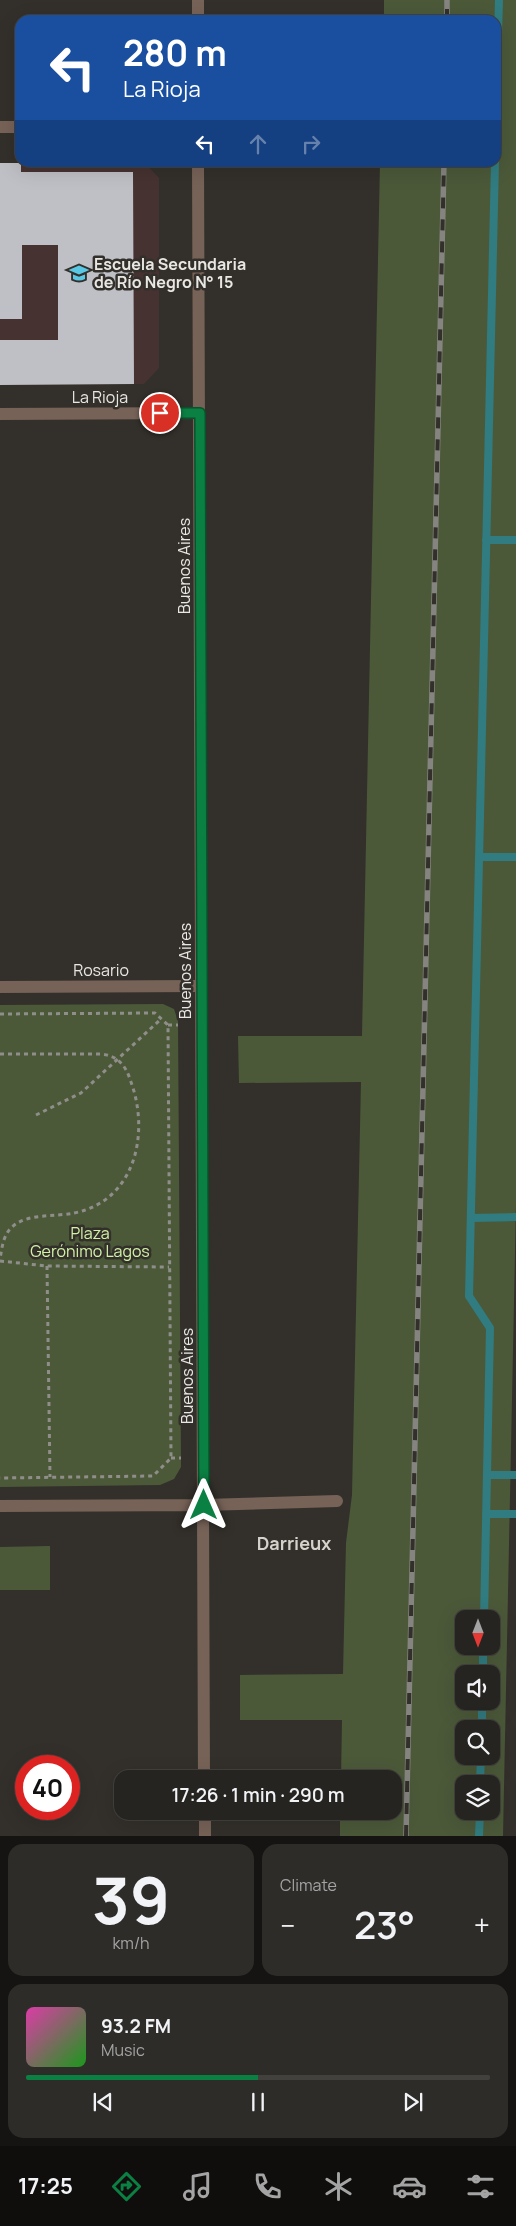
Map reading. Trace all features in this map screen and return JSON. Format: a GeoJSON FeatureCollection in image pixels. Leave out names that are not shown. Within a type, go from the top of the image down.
{"type":"FeatureCollection","features":[{"type":"Feature","properties":{"kind":"street"},"geometry":{"type":"LineString","coordinates":[[198,0],[198,15]]}},
{"type":"Feature","properties":{"kind":"street"},"geometry":{"type":"LineString","coordinates":[[0,127],[15,127]]}},
{"type":"Feature","properties":{"kind":"street","name":"Buenos Aires"},"geometry":{"type":"LineString","coordinates":[[198,167],[204,1770]]}},
{"type":"Feature","properties":{"kind":"street","name":"La Rioja"},"geometry":{"type":"LineString","coordinates":[[0,414],[200,413]]}},
{"type":"Feature","properties":{"kind":"street","name":"Rosario"},"geometry":{"type":"LineString","coordinates":[[0,988],[202,986]]}},
{"type":"Feature","properties":{"kind":"street"},"geometry":{"type":"LineString","coordinates":[[0,1506],[337,1502]]}},
{"type":"Feature","properties":{"kind":"street"},"geometry":{"type":"LineString","coordinates":[[205,1820],[205,1836]]}},
{"type":"Feature","properties":{"kind":"path"},"geometry":{"type":"LineString","coordinates":[[155,1013],[156,1004]]}},
{"type":"Feature","properties":{"kind":"path"},"geometry":{"type":"LineString","coordinates":[[0,1014],[155,1013],[168,1025],[178,1025]]}},
{"type":"Feature","properties":{"kind":"path"},"geometry":{"type":"LineString","coordinates":[[36,1115],[81,1093],[161,1019]]}},
{"type":"Feature","properties":{"kind":"path"},"geometry":{"type":"LineString","coordinates":[[168,1025],[171,1458]]}},
{"type":"Feature","properties":{"kind":"path"},"geometry":{"type":"LineString","coordinates":[[0,1054],[100,1054],[113,1056],[127,1071],[133,1086],[138,1124],[136,1152],[128,1176],[112,1194],[92,1207],[73,1213],[28,1220],[12,1227],[3,1241],[0,1260],[47,1266],[169,1267]]}},
{"type":"Feature","properties":{"kind":"path"},"geometry":{"type":"LineString","coordinates":[[47,1266],[50,1477]]}},
{"type":"Feature","properties":{"kind":"path"},"geometry":{"type":"LineString","coordinates":[[0,1478],[153,1476],[171,1458],[181,1458]]}},
{"type":"Feature","properties":{"kind":"path"},"geometry":{"type":"LineString","coordinates":[[153,1476],[153,1485]]}},
{"type":"Feature","properties":{"kind":"shaded area","name":"Escuela Secundaria de Río Negro N° 15"},"geometry":{"type":"Polygon","coordinates":[[[0,163],[15,163],[15,167],[149,167],[159,178],[159,368],[144,384],[0,385],[0,163]]]}},
{"type":"Feature","properties":{"kind":"green space"},"geometry":{"type":"Polygon","coordinates":[[[384,0],[516,0],[516,1204],[503,1836],[340,1836],[340,1820],[402,1820],[402,1770],[341,1770],[342,1720],[240,1720],[240,1675],[343,1674],[346,1543],[352,1495],[361,1082],[239,1083],[238,1036],[362,1036],[380,167],[501,167],[501,15],[384,15],[384,0]]]}},
{"type":"Feature","properties":{"kind":"green space","name":"Plaza Gerónimo Lagos"},"geometry":{"type":"Polygon","coordinates":[[[163,1004],[174,1009],[178,1021],[181,1467],[174,1479],[160,1485],[0,1487],[0,1005],[163,1004]]]}},
{"type":"Feature","properties":{"kind":"green space"},"geometry":{"type":"Polygon","coordinates":[[[50,1546],[50,1590],[0,1590],[0,1547],[50,1546]]]}},
{"type":"Feature","properties":{"kind":"building","name":"Escuela Secundaria de Río Negro N° 15"},"geometry":{"type":"Polygon","coordinates":[[[0,163],[15,163],[15,167],[21,167],[21,172],[133,172],[134,384],[0,385],[0,340],[58,340],[58,245],[22,245],[22,319],[0,319],[0,163]]]}},
{"type":"Feature","properties":{"kind":"waterway"},"geometry":{"type":"LineString","coordinates":[[499,0],[499,15]]}},
{"type":"Feature","properties":{"kind":"waterway"},"geometry":{"type":"LineString","coordinates":[[484,1610],[490,1328],[469,1296],[495,167]]}},
{"type":"Feature","properties":{"kind":"waterway"},"geometry":{"type":"LineString","coordinates":[[486,540],[516,540]]}},
{"type":"Feature","properties":{"kind":"waterway"},"geometry":{"type":"LineString","coordinates":[[479,857],[516,857]]}},
{"type":"Feature","properties":{"kind":"waterway"},"geometry":{"type":"LineString","coordinates":[[471,1218],[516,1217]]}},
{"type":"Feature","properties":{"kind":"waterway"},"geometry":{"type":"LineString","coordinates":[[487,1475],[516,1475]]}},
{"type":"Feature","properties":{"kind":"waterway"},"geometry":{"type":"LineString","coordinates":[[486,1514],[516,1514]]}},
{"type":"Feature","properties":{"kind":"waterway"},"geometry":{"type":"LineString","coordinates":[[483,1655],[483,1665]]}},
{"type":"Feature","properties":{"kind":"waterway"},"geometry":{"type":"LineString","coordinates":[[482,1710],[482,1720]]}},
{"type":"Feature","properties":{"kind":"waterway"},"geometry":{"type":"LineString","coordinates":[[480,1775],[481,1765]]}},
{"type":"Feature","properties":{"kind":"waterway"},"geometry":{"type":"LineString","coordinates":[[479,1836],[480,1820]]}},
{"type":"Feature","properties":{"kind":"railway"},"geometry":{"type":"LineString","coordinates":[[447,0],[447,15]]}},
{"type":"Feature","properties":{"kind":"railway"},"geometry":{"type":"LineString","coordinates":[[406,1836],[444,167]]}},
{"type":"Feature","properties":{"kind":"place","name":"Escuela Secundaria de Río Negro N° 15"},"geometry":{"type":"Point","coordinates":[79,273]}},
{"type":"Feature","properties":{"kind":"district","name":"Darrieux"},"geometry":{"type":"Point","coordinates":[294,1544]}},
{"type":"Feature","properties":{"kind":"route"},"geometry":{"type":"LineString","coordinates":[[160,413],[200,413],[204,1505]]}}]}
